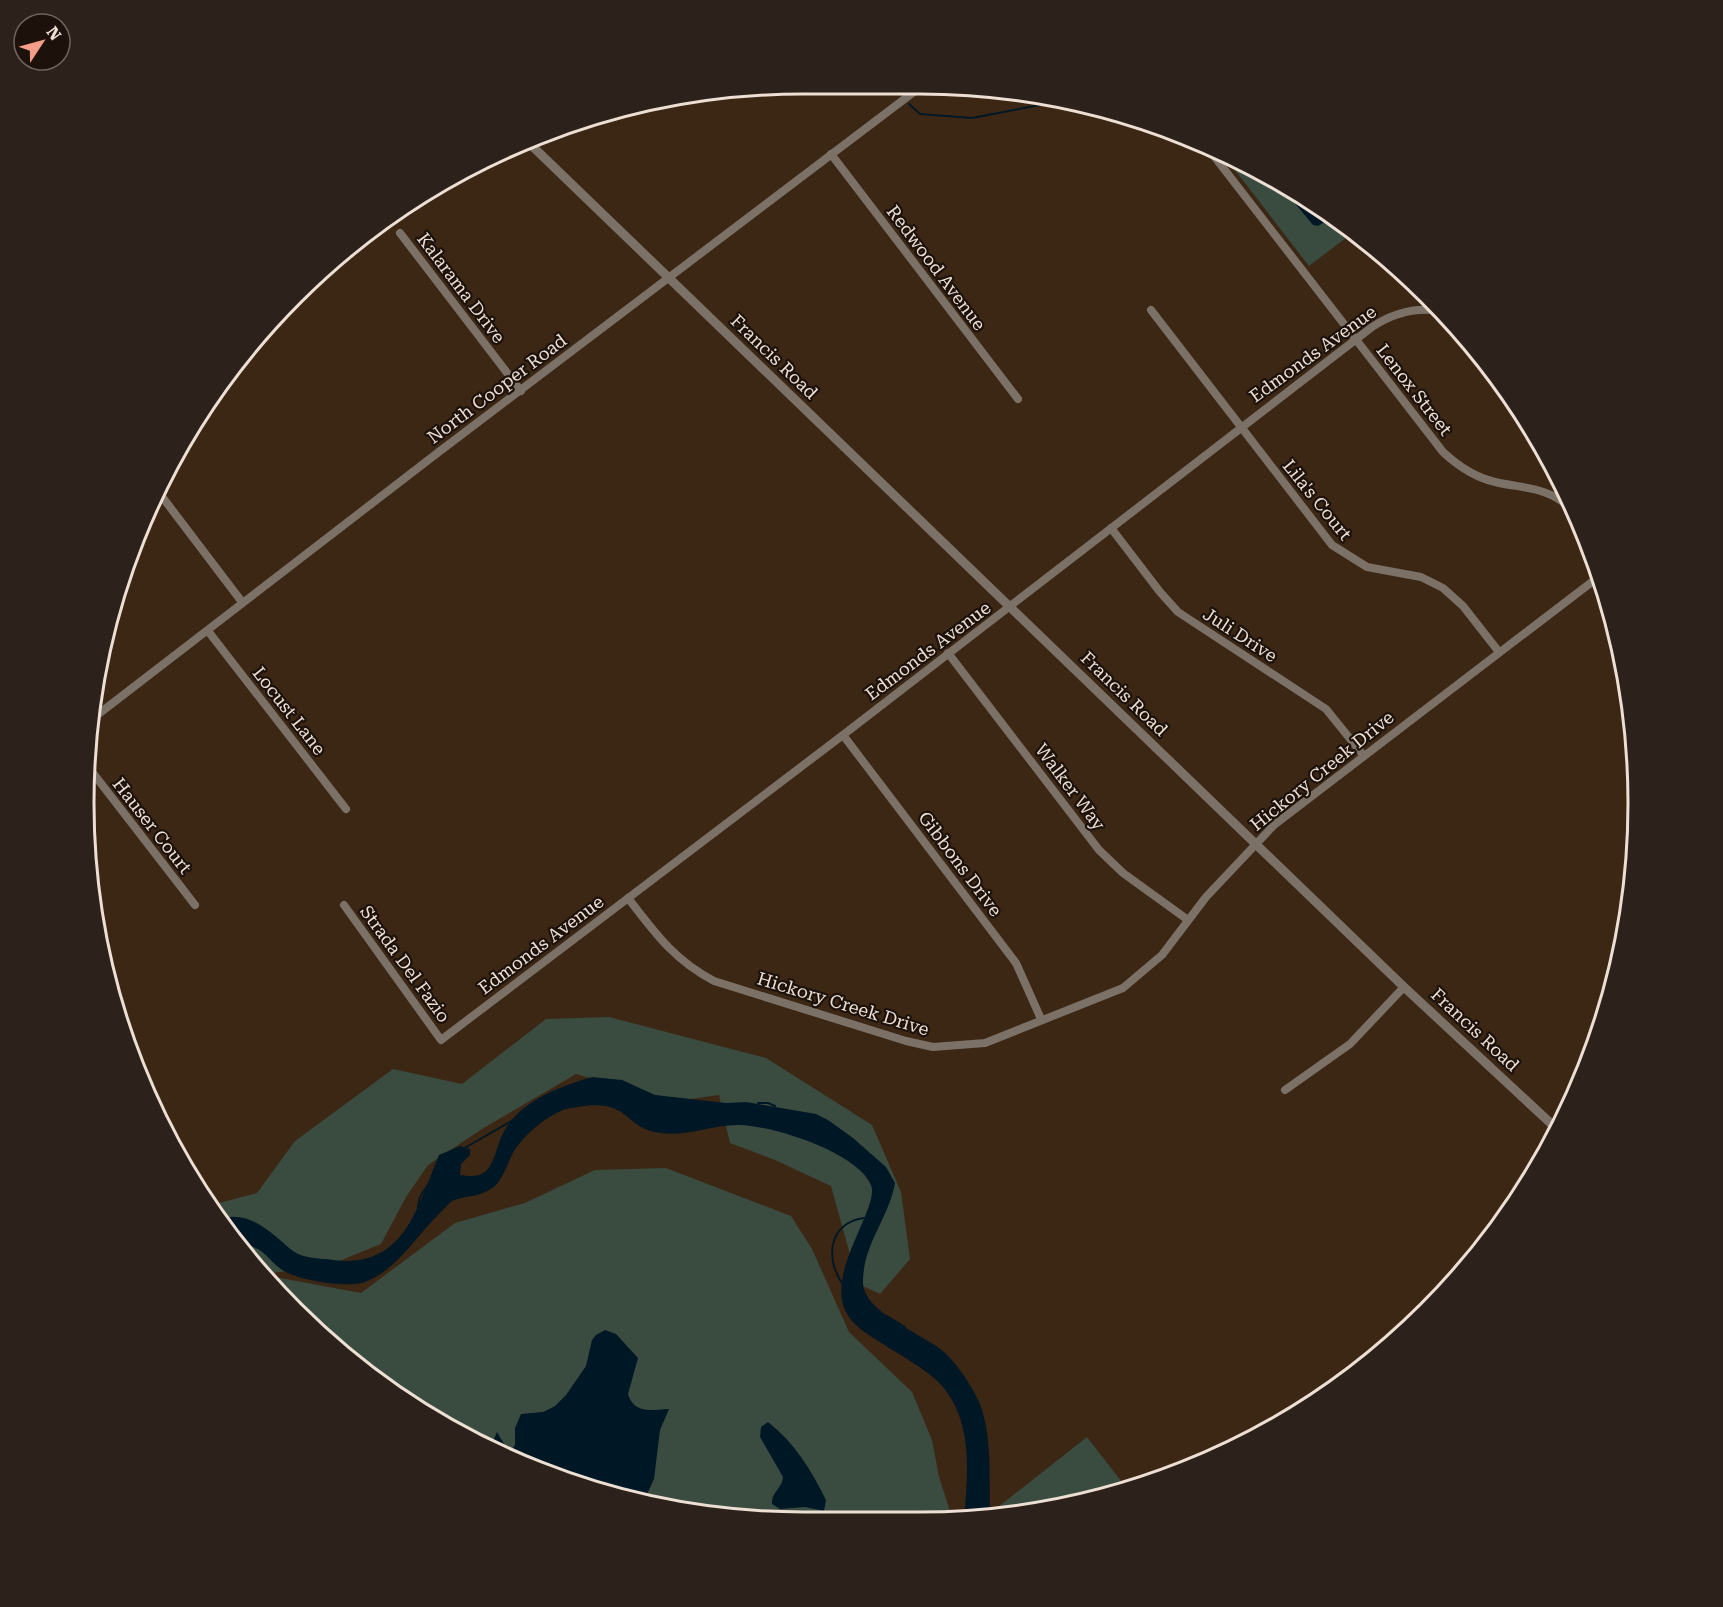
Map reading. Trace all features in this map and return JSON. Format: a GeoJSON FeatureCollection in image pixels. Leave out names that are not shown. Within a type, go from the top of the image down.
{"type":"FeatureCollection","features":[{"type":"Feature","properties":{"kind":"street","name":"North Cooper Road"},"geometry":{"type":"LineString","coordinates":[[101,712],[911,94]]}},
{"type":"Feature","properties":{"kind":"street","name":"Francis Road"},"geometry":{"type":"LineString","coordinates":[[534,147],[1404,987],[1551,1124]]}},
{"type":"Feature","properties":{"kind":"street","name":"Redwood Avenue"},"geometry":{"type":"LineString","coordinates":[[831,154],[1018,399]]}},
{"type":"Feature","properties":{"kind":"street","name":"Lenox Street"},"geometry":{"type":"LineString","coordinates":[[1218,161],[1450,459],[1477,476],[1496,483],[1538,489],[1560,500]]}},
{"type":"Feature","properties":{"kind":"street","name":"Kalarama Drive"},"geometry":{"type":"LineString","coordinates":[[400,233],[521,391]]}},
{"type":"Feature","properties":{"kind":"street","name":"Lila's Court"},"geometry":{"type":"LineString","coordinates":[[1151,310],[1323,537],[1341,553],[1367,567],[1421,577],[1443,588],[1463,606],[1499,652]]}},
{"type":"Feature","properties":{"kind":"street","name":"Edmonds Avenue"},"geometry":{"type":"LineString","coordinates":[[441,1040],[681,855],[1010,607],[1355,338],[1379,322],[1397,314],[1429,310]]}},
{"type":"Feature","properties":{"kind":"street"},"geometry":{"type":"LineString","coordinates":[[164,499],[243,602]]}},
{"type":"Feature","properties":{"kind":"street","name":"Juli Drive"},"geometry":{"type":"LineString","coordinates":[[1111,528],[1178,612],[1326,710],[1364,756]]}},
{"type":"Feature","properties":{"kind":"street","name":"Hickory Creek Drive"},"geometry":{"type":"LineString","coordinates":[[628,898],[669,950],[690,968],[714,981],[906,1041],[933,1047],[962,1047],[985,1043],[1015,1033],[1041,1019],[1123,987],[1162,955],[1188,920],[1274,825],[1593,581]]}},
{"type":"Feature","properties":{"kind":"street","name":"Locust Lane"},"geometry":{"type":"LineString","coordinates":[[208,631],[346,809]]}},
{"type":"Feature","properties":{"kind":"street","name":"Walker Way"},"geometry":{"type":"LineString","coordinates":[[948,653],[1099,850],[1123,873],[1188,920]]}},
{"type":"Feature","properties":{"kind":"street","name":"Gibbons Drive"},"geometry":{"type":"LineString","coordinates":[[843,735],[1016,963],[1041,1019]]}},
{"type":"Feature","properties":{"kind":"street","name":"Hauser Court"},"geometry":{"type":"LineString","coordinates":[[95,776],[195,905]]}},
{"type":"Feature","properties":{"kind":"street","name":"Strada Del Fazio"},"geometry":{"type":"LineString","coordinates":[[344,905],[441,1040]]}},
{"type":"Feature","properties":{"kind":"street"},"geometry":{"type":"LineString","coordinates":[[1285,1090],[1350,1044],[1404,987]]}},
{"type":"Feature","properties":{"kind":"green space"},"geometry":{"type":"Polygon","coordinates":[[[1234,168],[1274,189],[1346,238],[1309,266],[1234,168]]]}},
{"type":"Feature","properties":{"kind":"green space"},"geometry":{"type":"Polygon","coordinates":[[[609,1017],[766,1058],[872,1125],[901,1192],[910,1259],[880,1294],[852,1281],[851,1258],[831,1186],[775,1160],[730,1143],[719,1095],[670,1102],[576,1074],[482,1129],[428,1165],[406,1197],[381,1244],[327,1266],[272,1273],[218,1203],[257,1193],[295,1141],[393,1069],[462,1084],[546,1019],[609,1017]]]}},
{"type":"Feature","properties":{"kind":"green space"},"geometry":{"type":"Polygon","coordinates":[[[666,1168],[791,1216],[812,1249],[849,1332],[912,1392],[932,1440],[939,1477],[950,1511],[757,1511],[665,1499],[576,1475],[532,1459],[490,1439],[449,1418],[410,1393],[336,1337],[276,1277],[361,1293],[455,1223],[525,1203],[595,1170],[666,1168]]]}},
{"type":"Feature","properties":{"kind":"green space"},"geometry":{"type":"Polygon","coordinates":[[[1087,1437],[1122,1482],[1058,1499],[997,1508],[1087,1437]]]}},
{"type":"Feature","properties":{"kind":"water"},"geometry":{"type":"Polygon","coordinates":[[[1293,201],[1324,222],[1318,226],[1313,225],[1293,201]]]}},
{"type":"Feature","properties":{"kind":"water"},"geometry":{"type":"Polygon","coordinates":[[[592,1077],[622,1080],[655,1095],[726,1103],[746,1102],[816,1114],[853,1138],[886,1167],[895,1183],[892,1196],[867,1255],[863,1282],[866,1293],[883,1313],[944,1352],[975,1394],[983,1413],[988,1442],[990,1508],[965,1511],[967,1467],[964,1433],[960,1416],[943,1387],[923,1370],[861,1330],[845,1310],[841,1294],[843,1277],[872,1195],[871,1185],[863,1173],[849,1162],[813,1143],[772,1130],[740,1125],[681,1133],[660,1133],[639,1126],[617,1110],[608,1107],[595,1105],[565,1109],[541,1123],[523,1139],[495,1186],[484,1193],[452,1201],[406,1252],[387,1269],[376,1277],[357,1284],[325,1283],[286,1272],[261,1251],[250,1247],[228,1217],[241,1217],[259,1224],[297,1254],[307,1257],[357,1260],[377,1255],[405,1230],[415,1213],[439,1155],[460,1146],[470,1149],[470,1155],[461,1164],[460,1175],[480,1175],[492,1163],[503,1133],[520,1112],[542,1096],[592,1077]]]}},
{"type":"Feature","properties":{"kind":"water"},"geometry":{"type":"Polygon","coordinates":[[[605,1330],[616,1334],[638,1358],[628,1394],[635,1405],[644,1409],[669,1409],[660,1430],[654,1479],[647,1495],[576,1475],[511,1449],[515,1445],[515,1428],[521,1414],[543,1412],[555,1406],[566,1395],[586,1366],[592,1340],[605,1330]]]}},
{"type":"Feature","properties":{"kind":"water"},"geometry":{"type":"Polygon","coordinates":[[[768,1422],[794,1448],[815,1478],[826,1500],[824,1511],[805,1507],[780,1509],[772,1504],[773,1496],[781,1485],[783,1477],[760,1437],[761,1427],[768,1422]]]}},
{"type":"Feature","properties":{"kind":"water"},"geometry":{"type":"Polygon","coordinates":[[[497,1432],[505,1446],[493,1441],[497,1432]]]}},
{"type":"Feature","properties":{"kind":"waterway"},"geometry":{"type":"LineString","coordinates":[[909,104],[920,114],[972,118],[1039,105]]}},
{"type":"Feature","properties":{"kind":"waterway"},"geometry":{"type":"LineString","coordinates":[[758,1103],[775,1106]]}},
{"type":"Feature","properties":{"kind":"waterway"},"geometry":{"type":"LineString","coordinates":[[463,1149],[515,1119]]}},
{"type":"Feature","properties":{"kind":"waterway"},"geometry":{"type":"LineString","coordinates":[[418,1207],[420,1197],[429,1183]]}},
{"type":"Feature","properties":{"kind":"waterway"},"geometry":{"type":"LineString","coordinates":[[844,1286],[834,1266],[833,1244],[836,1235],[843,1227],[852,1221],[864,1218]]}},
{"type":"Feature","properties":{"kind":"waterway"},"geometry":{"type":"LineString","coordinates":[[887,1316],[905,1327]]}}]}
